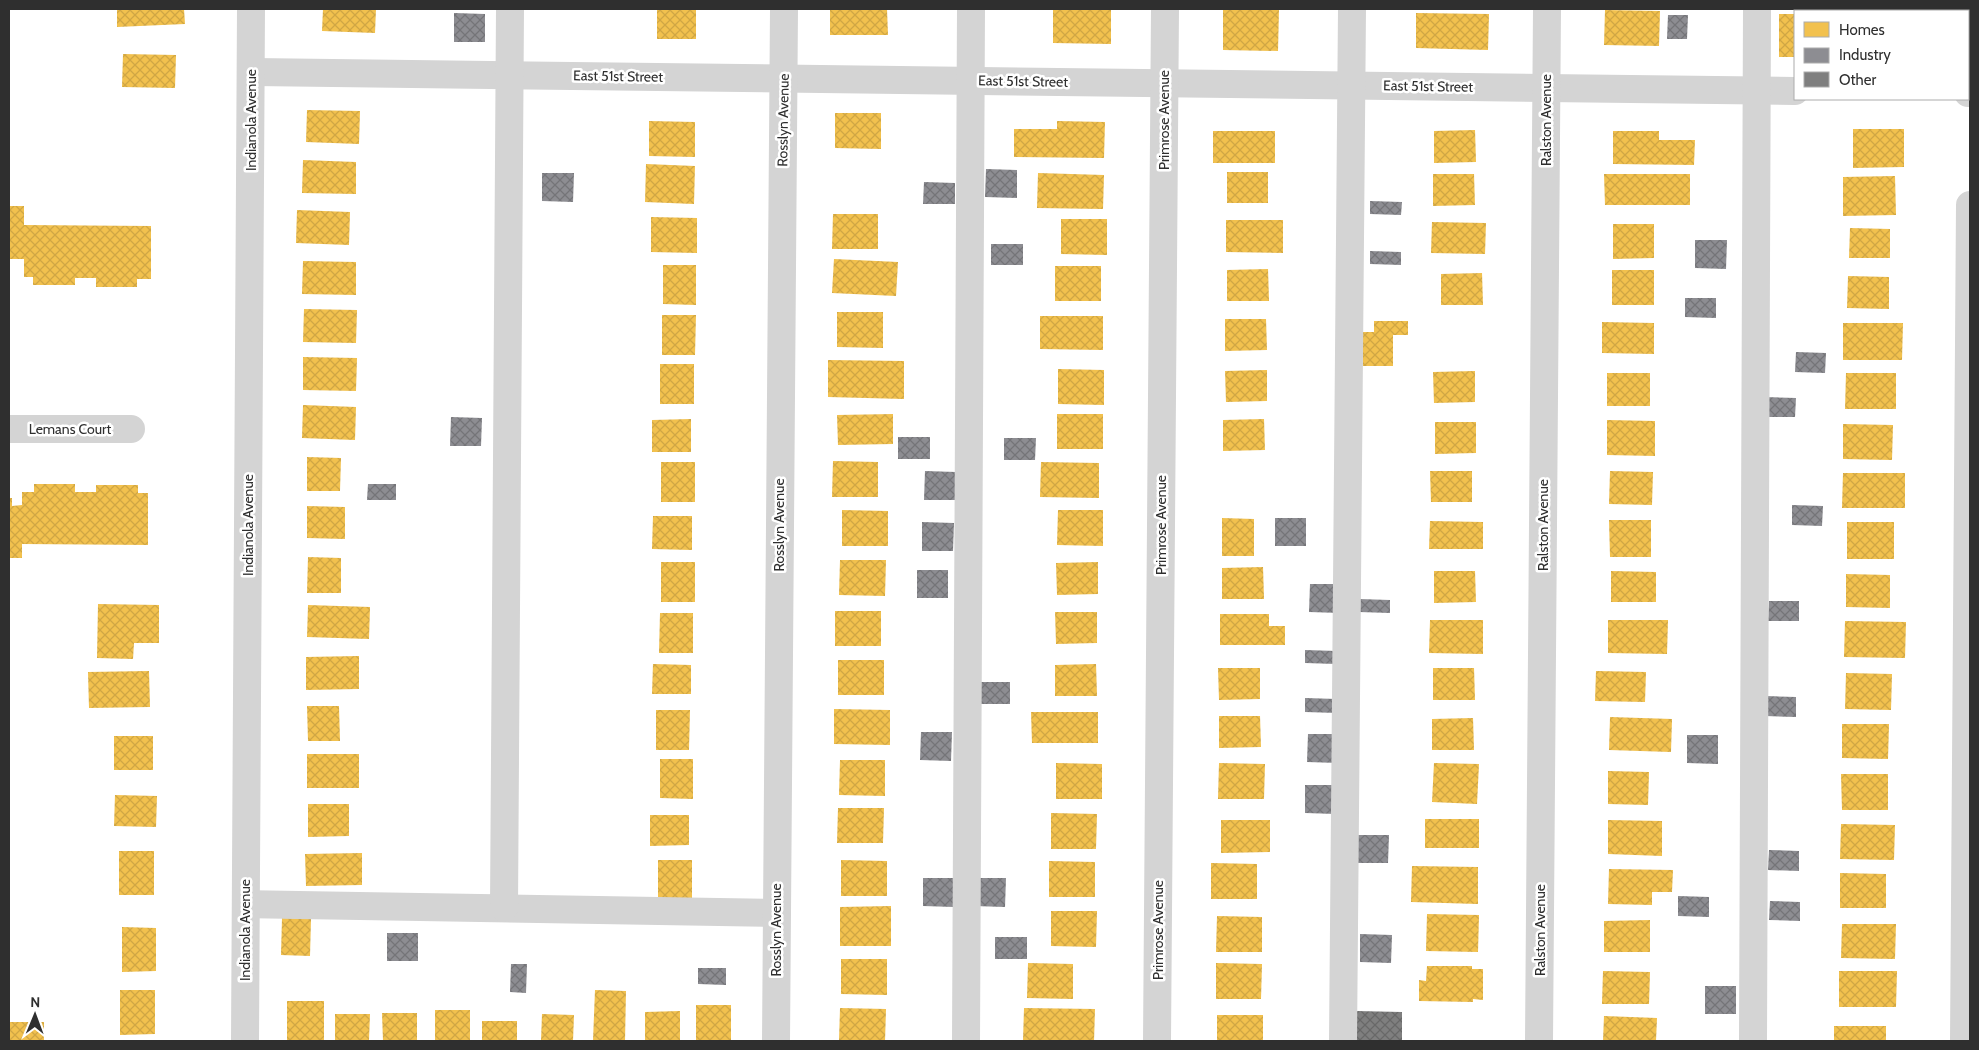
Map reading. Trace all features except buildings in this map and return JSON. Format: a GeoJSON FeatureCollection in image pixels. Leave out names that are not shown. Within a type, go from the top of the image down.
{"type":"FeatureCollection","features":[{"type":"Feature","properties":{"kind":"street","name":"Indianola Avenue"},"geometry":{"type":"LineString","coordinates":[[245,1041],[251,9]]}},
{"type":"Feature","properties":{"kind":"street"},"geometry":{"type":"LineString","coordinates":[[504,908],[510,9]]}},
{"type":"Feature","properties":{"kind":"street","name":"Rosslyn Avenue"},"geometry":{"type":"LineString","coordinates":[[776,1041],[784,9]]}},
{"type":"Feature","properties":{"kind":"street"},"geometry":{"type":"LineString","coordinates":[[966,1041],[971,9]]}},
{"type":"Feature","properties":{"kind":"street","name":"Primrose Avenue"},"geometry":{"type":"LineString","coordinates":[[1157,1041],[1165,9]]}},
{"type":"Feature","properties":{"kind":"street"},"geometry":{"type":"LineString","coordinates":[[1343,1041],[1352,9]]}},
{"type":"Feature","properties":{"kind":"street","name":"Ralston Avenue"},"geometry":{"type":"LineString","coordinates":[[1539,1041],[1547,9]]}},
{"type":"Feature","properties":{"kind":"street"},"geometry":{"type":"LineString","coordinates":[[1753,1041],[1757,9]]}},
{"type":"Feature","properties":{"kind":"street","name":"East 51st Street"},"geometry":{"type":"LineString","coordinates":[[251,72],[1794,91]]}},
{"type":"Feature","properties":{"kind":"street"},"geometry":{"type":"LineString","coordinates":[[1964,1041],[1970,205]]}},
{"type":"Feature","properties":{"kind":"street","name":"Lemans Court"},"geometry":{"type":"LineString","coordinates":[[9,430],[131,429]]}},
{"type":"Feature","properties":{"kind":"street"},"geometry":{"type":"LineString","coordinates":[[246,904],[776,913]]}}]}
